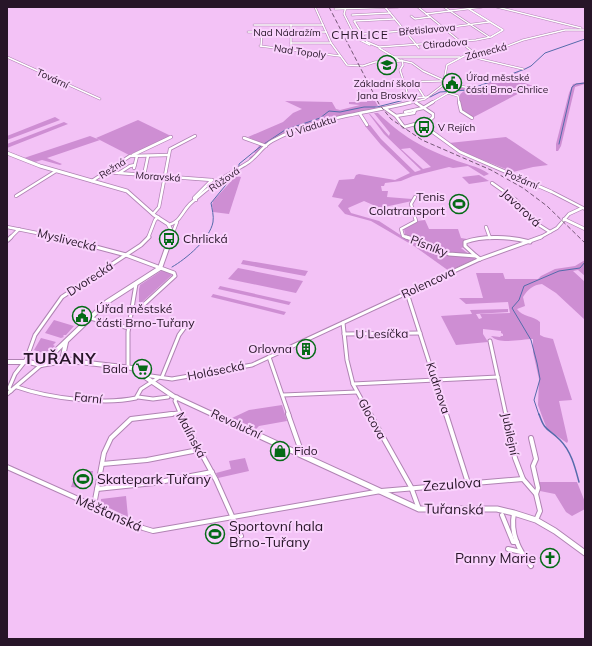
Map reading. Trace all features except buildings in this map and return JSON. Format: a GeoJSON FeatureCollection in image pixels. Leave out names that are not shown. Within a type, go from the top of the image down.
{"type":"FeatureCollection","features":[{"type":"Feature","properties":{"kind":"main road"},"geometry":{"type":"LineString","coordinates":[[7,153],[27,162],[129,192],[153,214],[169,225],[172,235],[160,268],[107,302],[41,365],[24,362],[7,362]]}},
{"type":"Feature","properties":{"kind":"main road"},"geometry":{"type":"LineString","coordinates":[[66,342],[63,354],[64,357],[71,360]]}},
{"type":"Feature","properties":{"kind":"main road","name":"Revoluční"},"geometry":{"type":"LineString","coordinates":[[41,365],[71,360],[128,367],[144,375],[173,397],[299,454]]}},
{"type":"Feature","properties":{"kind":"main road","name":"Tuřanská"},"geometry":{"type":"LineString","coordinates":[[299,454],[419,509],[497,509],[536,520],[556,531],[585,553]]}},
{"type":"Feature","properties":{"kind":"street"},"geometry":{"type":"LineString","coordinates":[[315,7],[331,43],[348,65],[368,66],[375,62],[402,60]]}},
{"type":"Feature","properties":{"kind":"street"},"geometry":{"type":"LineString","coordinates":[[385,7],[419,48]]}},
{"type":"Feature","properties":{"kind":"street"},"geometry":{"type":"LineString","coordinates":[[336,9],[398,7]]}},
{"type":"Feature","properties":{"kind":"street"},"geometry":{"type":"LineString","coordinates":[[418,7],[474,54]]}},
{"type":"Feature","properties":{"kind":"street"},"geometry":{"type":"LineString","coordinates":[[444,7],[489,37]]}},
{"type":"Feature","properties":{"kind":"street"},"geometry":{"type":"LineString","coordinates":[[426,14],[482,7]]}},
{"type":"Feature","properties":{"kind":"street"},"geometry":{"type":"LineString","coordinates":[[497,7],[561,22],[584,30]]}},
{"type":"Feature","properties":{"kind":"street"},"geometry":{"type":"LineString","coordinates":[[345,8],[344,16],[356,38],[394,57],[412,63],[445,83],[448,92]]}},
{"type":"Feature","properties":{"kind":"street"},"geometry":{"type":"LineString","coordinates":[[469,9],[490,22]]}},
{"type":"Feature","properties":{"kind":"street"},"geometry":{"type":"LineString","coordinates":[[352,15],[390,13]]}},
{"type":"Feature","properties":{"kind":"street"},"geometry":{"type":"LineString","coordinates":[[411,16],[415,18],[430,17]]}},
{"type":"Feature","properties":{"kind":"street"},"geometry":{"type":"LineString","coordinates":[[386,52],[384,47],[378,47],[367,42],[354,21],[394,19]]}},
{"type":"Feature","properties":{"kind":"street","name":"Břetislavova"},"geometry":{"type":"LineString","coordinates":[[363,34],[405,32],[490,22]]}},
{"type":"Feature","properties":{"kind":"street","name":"Ctiradova"},"geometry":{"type":"LineString","coordinates":[[384,47],[460,42],[489,37],[503,30],[490,22]]}},
{"type":"Feature","properties":{"kind":"street"},"geometry":{"type":"LineString","coordinates":[[254,25],[323,25]]}},
{"type":"Feature","properties":{"kind":"street"},"geometry":{"type":"LineString","coordinates":[[291,25],[291,50]]}},
{"type":"Feature","properties":{"kind":"street","name":"Zámecká"},"geometry":{"type":"LineString","coordinates":[[445,83],[447,65],[467,55],[496,50],[519,41],[565,30],[584,30]]}},
{"type":"Feature","properties":{"kind":"street","name":"Nad Nádražím"},"geometry":{"type":"LineString","coordinates":[[248,32],[326,32]]}},
{"type":"Feature","properties":{"kind":"street","name":"Nad Topoly"},"geometry":{"type":"LineString","coordinates":[[262,32],[261,46],[340,56]]}},
{"type":"Feature","properties":{"kind":"street"},"geometry":{"type":"LineString","coordinates":[[291,43],[331,43]]}},
{"type":"Feature","properties":{"kind":"street"},"geometry":{"type":"LineString","coordinates":[[467,55],[523,69]]}},
{"type":"Feature","properties":{"kind":"street","name":"Tovární"},"geometry":{"type":"LineString","coordinates":[[7,57],[100,99]]}},
{"type":"Feature","properties":{"kind":"street"},"geometry":{"type":"LineString","coordinates":[[387,58],[462,57]]}},
{"type":"Feature","properties":{"kind":"street"},"geometry":{"type":"LineString","coordinates":[[402,60],[403,66],[400,70],[408,95],[411,98],[428,97]]}},
{"type":"Feature","properties":{"kind":"street"},"geometry":{"type":"LineString","coordinates":[[403,82],[414,81],[445,83],[471,88]]}},
{"type":"Feature","properties":{"kind":"street"},"geometry":{"type":"LineString","coordinates":[[414,81],[424,97]]}},
{"type":"Feature","properties":{"kind":"street","name":"U Viaduktu"},"geometry":{"type":"LineString","coordinates":[[252,160],[263,151],[266,146],[277,138],[296,130],[335,118],[415,102],[428,97],[445,83]]}},
{"type":"Feature","properties":{"kind":"street"},"geometry":{"type":"LineString","coordinates":[[404,112],[424,107],[448,92]]}},
{"type":"Feature","properties":{"kind":"street"},"geometry":{"type":"LineString","coordinates":[[448,92],[457,95],[460,109],[472,118]]}},
{"type":"Feature","properties":{"kind":"street"},"geometry":{"type":"LineString","coordinates":[[386,109],[396,116],[404,127],[419,123],[426,126],[434,115],[432,112],[415,102]]}},
{"type":"Feature","properties":{"kind":"street"},"geometry":{"type":"LineString","coordinates":[[396,116],[414,113],[415,110]]}},
{"type":"Feature","properties":{"kind":"street"},"geometry":{"type":"LineString","coordinates":[[360,114],[367,125]]}},
{"type":"Feature","properties":{"kind":"street","name":"Požární"},"geometry":{"type":"LineString","coordinates":[[426,126],[441,139],[460,152],[549,190],[584,208]]}},
{"type":"Feature","properties":{"kind":"street"},"geometry":{"type":"LineString","coordinates":[[153,214],[159,207],[170,148],[195,136]]}},
{"type":"Feature","properties":{"kind":"street","name":"Režná"},"geometry":{"type":"LineString","coordinates":[[91,181],[134,154],[171,137]]}},
{"type":"Feature","properties":{"kind":"street"},"geometry":{"type":"LineString","coordinates":[[244,138],[266,146]]}},
{"type":"Feature","properties":{"kind":"street","name":"Režná"},"geometry":{"type":"LineString","coordinates":[[133,155],[168,155]]}},
{"type":"Feature","properties":{"kind":"street"},"geometry":{"type":"LineString","coordinates":[[119,173],[130,166],[134,167],[137,156]]}},
{"type":"Feature","properties":{"kind":"street"},"geometry":{"type":"LineString","coordinates":[[144,175],[148,156]]}},
{"type":"Feature","properties":{"kind":"street","name":"Růžová"},"geometry":{"type":"LineString","coordinates":[[172,235],[183,211],[230,173],[252,160]]}},
{"type":"Feature","properties":{"kind":"street"},"geometry":{"type":"LineString","coordinates":[[16,196],[56,171]]}},
{"type":"Feature","properties":{"kind":"street","name":"Moravská"},"geometry":{"type":"LineString","coordinates":[[105,172],[212,180]]}},
{"type":"Feature","properties":{"kind":"street","name":"Růžová"},"geometry":{"type":"LineString","coordinates":[[196,200],[194,198],[212,180]]}},
{"type":"Feature","properties":{"kind":"street","name":"Javorová"},"geometry":{"type":"LineString","coordinates":[[492,183],[516,200],[539,224],[550,232]]}},
{"type":"Feature","properties":{"kind":"street","name":"Písníky"},"geometry":{"type":"LineString","coordinates":[[415,197],[411,204],[416,221],[401,229],[403,236],[434,246],[449,254],[476,256]]}},
{"type":"Feature","properties":{"kind":"street","name":"Rolencova"},"geometry":{"type":"LineString","coordinates":[[270,357],[480,259],[530,242],[558,228],[569,214],[584,208]]}},
{"type":"Feature","properties":{"kind":"street","name":"Dvorecká"},"geometry":{"type":"LineString","coordinates":[[11,391],[9,388],[13,377],[24,362],[35,335],[62,297],[140,245],[150,236],[155,220],[158,218]]}},
{"type":"Feature","properties":{"kind":"street"},"geometry":{"type":"LineString","coordinates":[[564,219],[585,229]]}},
{"type":"Feature","properties":{"kind":"street"},"geometry":{"type":"LineString","coordinates":[[169,225],[177,222]]}},
{"type":"Feature","properties":{"kind":"street","name":"Myslivecká"},"geometry":{"type":"LineString","coordinates":[[7,227],[54,236],[126,255],[174,273],[175,276],[139,309],[132,313]]}},
{"type":"Feature","properties":{"kind":"street"},"geometry":{"type":"LineString","coordinates":[[486,227],[490,238]]}},
{"type":"Feature","properties":{"kind":"street"},"geometry":{"type":"LineString","coordinates":[[8,240],[19,229]]}},
{"type":"Feature","properties":{"kind":"street"},"geometry":{"type":"LineString","coordinates":[[480,259],[465,246],[465,242],[469,239],[490,238],[530,242]]}},
{"type":"Feature","properties":{"kind":"street"},"geometry":{"type":"LineString","coordinates":[[128,367],[129,328],[136,284]]}},
{"type":"Feature","properties":{"kind":"street","name":"Kudrnova"},"geometry":{"type":"LineString","coordinates":[[407,292],[468,483]]}},
{"type":"Feature","properties":{"kind":"street"},"geometry":{"type":"LineString","coordinates":[[90,318],[129,328]]}},
{"type":"Feature","properties":{"kind":"street","name":"Glocova"},"geometry":{"type":"LineString","coordinates":[[343,323],[347,360],[353,384],[411,487],[419,509]]}},
{"type":"Feature","properties":{"kind":"street"},"geometry":{"type":"LineString","coordinates":[[138,397],[141,389],[152,381],[162,377],[179,335],[187,324]]}},
{"type":"Feature","properties":{"kind":"street","name":"U Lesíčka"},"geometry":{"type":"LineString","coordinates":[[344,334],[420,333]]}},
{"type":"Feature","properties":{"kind":"street","name":"Jubilejní"},"geometry":{"type":"LineString","coordinates":[[490,341],[515,458],[523,479],[536,494]]}},
{"type":"Feature","properties":{"kind":"street"},"geometry":{"type":"LineString","coordinates":[[270,357],[300,450],[299,454]]}},
{"type":"Feature","properties":{"kind":"street","name":"Holásecká"},"geometry":{"type":"LineString","coordinates":[[144,375],[172,379],[252,365],[270,357]]}},
{"type":"Feature","properties":{"kind":"street"},"geometry":{"type":"LineString","coordinates":[[7,394],[41,365]]}},
{"type":"Feature","properties":{"kind":"street"},"geometry":{"type":"LineString","coordinates":[[353,384],[498,377]]}},
{"type":"Feature","properties":{"kind":"street","name":"Farní"},"geometry":{"type":"LineString","coordinates":[[17,387],[27,391],[111,401],[131,400],[138,397],[153,399],[173,397]]}},
{"type":"Feature","properties":{"kind":"street"},"geometry":{"type":"LineString","coordinates":[[283,395],[357,392]]}},
{"type":"Feature","properties":{"kind":"street","name":"Malínská"},"geometry":{"type":"LineString","coordinates":[[173,397],[178,413],[212,472],[241,536]]}},
{"type":"Feature","properties":{"kind":"street"},"geometry":{"type":"LineString","coordinates":[[94,505],[104,453],[111,438],[131,419],[178,413]]}},
{"type":"Feature","properties":{"kind":"street"},"geometry":{"type":"LineString","coordinates":[[531,438],[536,459],[533,466],[538,488],[536,494],[540,511],[536,520]]}},
{"type":"Feature","properties":{"kind":"street"},"geometry":{"type":"LineString","coordinates":[[102,464],[147,460],[198,450]]}},
{"type":"Feature","properties":{"kind":"street","name":"Měšťanská"},"geometry":{"type":"LineString","coordinates":[[7,467],[131,523],[153,531],[381,491]]}},
{"type":"Feature","properties":{"kind":"street","name":"Malínská"},"geometry":{"type":"LineString","coordinates":[[97,489],[154,483],[212,472]]}},
{"type":"Feature","properties":{"kind":"street","name":"Zezulova"},"geometry":{"type":"LineString","coordinates":[[381,491],[411,487],[523,479]]}},
{"type":"Feature","properties":{"kind":"street"},"geometry":{"type":"LineString","coordinates":[[514,513],[511,522],[512,529],[521,552],[531,566]]}},
{"type":"Feature","properties":{"kind":"street"},"geometry":{"type":"LineString","coordinates":[[502,515],[513,542],[517,542]]}},
{"type":"Feature","properties":{"kind":"street"},"geometry":{"type":"LineString","coordinates":[[508,549],[521,552]]}},
{"type":"Feature","properties":{"kind":"shaded area"},"geometry":{"type":"Polygon","coordinates":[[[520,72],[507,77],[533,86],[472,118],[461,109],[460,96],[466,90],[448,91],[447,85],[471,89],[520,72]]]}},
{"type":"Feature","properties":{"kind":"shaded area"},"geometry":{"type":"Polygon","coordinates":[[[585,82],[585,84],[575,87],[561,146],[558,151],[556,151],[556,144],[569,93],[573,84],[585,82]]]}},
{"type":"Feature","properties":{"kind":"shaded area"},"geometry":{"type":"Polygon","coordinates":[[[368,96],[372,96],[378,106],[375,107],[377,110],[310,123],[273,139],[253,157],[250,159],[249,158],[256,153],[254,153],[261,143],[248,137],[283,122],[293,113],[302,109],[285,101],[332,102],[336,109],[340,110],[360,105],[349,104],[349,102],[367,102],[368,96]]]}},
{"type":"Feature","properties":{"kind":"shaded area"},"geometry":{"type":"Polygon","coordinates":[[[374,113],[378,113],[395,128],[421,145],[456,161],[481,169],[489,174],[484,176],[468,166],[453,168],[449,167],[413,176],[401,181],[385,183],[384,186],[381,186],[382,191],[388,191],[387,197],[412,199],[412,201],[380,208],[364,201],[348,208],[351,213],[379,221],[402,236],[434,247],[448,254],[473,257],[475,259],[449,271],[414,246],[371,221],[345,214],[338,206],[343,199],[332,197],[339,180],[354,179],[356,175],[359,174],[395,180],[410,173],[381,145],[365,126],[370,125],[381,139],[415,172],[421,170],[384,134],[369,114],[389,136],[390,133],[374,113]],[[410,148],[401,149],[423,169],[431,167],[410,148]]]}},
{"type":"Feature","properties":{"kind":"shaded area"},"geometry":{"type":"Polygon","coordinates":[[[55,117],[60,120],[7,140],[7,136],[55,117]]]}},
{"type":"Feature","properties":{"kind":"shaded area"},"geometry":{"type":"Polygon","coordinates":[[[138,120],[171,136],[129,155],[96,138],[138,120]]]}},
{"type":"Feature","properties":{"kind":"shaded area"},"geometry":{"type":"Polygon","coordinates":[[[64,122],[68,124],[7,148],[7,144],[64,122]]]}},
{"type":"Feature","properties":{"kind":"shaded area"},"geometry":{"type":"Polygon","coordinates":[[[90,136],[100,140],[47,158],[62,164],[60,165],[42,160],[35,162],[24,158],[90,136]]]}},
{"type":"Feature","properties":{"kind":"shaded area"},"geometry":{"type":"Polygon","coordinates":[[[506,137],[548,165],[513,172],[458,150],[449,143],[506,137]]]}},
{"type":"Feature","properties":{"kind":"shaded area"},"geometry":{"type":"Polygon","coordinates":[[[479,175],[489,181],[469,184],[462,177],[479,175]]]}},
{"type":"Feature","properties":{"kind":"shaded area"},"geometry":{"type":"Polygon","coordinates":[[[236,176],[241,177],[229,214],[213,212],[213,201],[236,176]]]}},
{"type":"Feature","properties":{"kind":"shaded area"},"geometry":{"type":"Polygon","coordinates":[[[425,220],[429,229],[458,229],[461,238],[467,239],[464,243],[465,247],[461,248],[470,255],[454,254],[405,235],[404,229],[417,221],[425,220]]]}},
{"type":"Feature","properties":{"kind":"shaded area"},"geometry":{"type":"Polygon","coordinates":[[[243,260],[308,271],[305,276],[241,264],[243,260]]]}},
{"type":"Feature","properties":{"kind":"shaded area"},"geometry":{"type":"Polygon","coordinates":[[[585,260],[585,276],[578,270],[573,271],[585,282],[585,320],[556,293],[542,284],[533,286],[529,290],[523,297],[525,306],[517,309],[522,314],[540,322],[540,335],[553,339],[572,400],[559,401],[568,441],[567,443],[547,429],[538,405],[539,379],[533,352],[533,339],[511,341],[499,340],[491,336],[503,336],[501,331],[483,329],[483,334],[488,342],[456,345],[441,316],[472,314],[470,310],[508,309],[508,312],[476,314],[479,319],[482,318],[480,314],[510,313],[508,302],[466,304],[459,298],[483,298],[476,273],[503,273],[505,279],[538,279],[555,269],[575,266],[585,260]]]}},
{"type":"Feature","properties":{"kind":"shaded area"},"geometry":{"type":"Polygon","coordinates":[[[238,268],[303,281],[296,293],[228,279],[238,268]]]}},
{"type":"Feature","properties":{"kind":"shaded area"},"geometry":{"type":"Polygon","coordinates":[[[161,271],[165,271],[172,275],[139,305],[140,285],[161,271]]]}},
{"type":"Feature","properties":{"kind":"shaded area"},"geometry":{"type":"Polygon","coordinates":[[[220,286],[291,302],[289,305],[218,289],[220,286]]]}},
{"type":"Feature","properties":{"kind":"shaded area"},"geometry":{"type":"Polygon","coordinates":[[[213,294],[286,312],[284,315],[211,297],[213,294]]]}},
{"type":"Feature","properties":{"kind":"shaded area"},"geometry":{"type":"Polygon","coordinates":[[[54,320],[74,326],[66,335],[63,336],[64,337],[61,338],[45,333],[54,320]]]}},
{"type":"Feature","properties":{"kind":"shaded area"},"geometry":{"type":"Polygon","coordinates":[[[41,338],[56,342],[53,345],[55,346],[47,353],[46,351],[43,353],[34,350],[41,338]]]}},
{"type":"Feature","properties":{"kind":"shaded area"},"geometry":{"type":"Polygon","coordinates":[[[282,405],[287,421],[259,426],[256,429],[232,418],[249,410],[282,405]]]}},
{"type":"Feature","properties":{"kind":"shaded area"},"geometry":{"type":"Polygon","coordinates":[[[245,458],[249,471],[218,478],[216,473],[231,469],[229,461],[245,458]]]}},
{"type":"Feature","properties":{"kind":"shaded area","name":"Skatepark Tuřany"},"geometry":{"type":"Polygon","coordinates":[[[93,471],[91,485],[80,488],[71,487],[75,474],[93,471]]]}},
{"type":"Feature","properties":{"kind":"shaded area"},"geometry":{"type":"Polygon","coordinates":[[[539,482],[577,482],[585,502],[585,509],[572,516],[566,512],[555,494],[540,491],[539,482]]]}},
{"type":"Feature","properties":{"kind":"shaded area"},"geometry":{"type":"Polygon","coordinates":[[[126,496],[128,517],[101,504],[101,499],[126,496]]]}},
{"type":"Feature","properties":{"kind":"waterway"},"geometry":{"type":"LineString","coordinates":[[430,97],[440,92],[468,90],[525,69],[531,66],[545,53],[585,39]]}},
{"type":"Feature","properties":{"kind":"waterway"},"geometry":{"type":"LineString","coordinates":[[559,144],[572,87],[576,84],[585,83]]}},
{"type":"Feature","properties":{"kind":"waterway"},"geometry":{"type":"LineString","coordinates":[[264,144],[285,130],[320,118],[329,111],[340,112],[364,107],[377,107],[412,98]]}},
{"type":"Feature","properties":{"kind":"waterway"},"geometry":{"type":"LineString","coordinates":[[239,166],[239,164],[261,146]]}},
{"type":"Feature","properties":{"kind":"waterway"},"geometry":{"type":"LineString","coordinates":[[172,267],[197,248],[207,235],[213,222],[211,203],[239,169]]}},
{"type":"Feature","properties":{"kind":"waterway"},"geometry":{"type":"LineString","coordinates":[[539,415],[534,400],[540,379],[537,363],[531,340],[512,308],[519,300],[524,286],[559,271],[580,268],[585,262]]}},
{"type":"Feature","properties":{"kind":"waterway"},"geometry":{"type":"LineString","coordinates":[[539,414],[545,427],[564,444],[570,454],[579,482]]}},
{"type":"Feature","properties":{"kind":"railway"},"geometry":{"type":"LineString","coordinates":[[329,7],[379,104],[391,119],[422,140],[491,170],[523,188],[547,206],[585,243]]}},
{"type":"Feature","properties":{"kind":"place","name":"Základní škola Jana Broskvy"},"geometry":{"type":"Point","coordinates":[387,65]}},
{"type":"Feature","properties":{"kind":"place","name":"Úřad městské části Brno-Chrlice"},"geometry":{"type":"Point","coordinates":[452,83]}},
{"type":"Feature","properties":{"kind":"place","name":"V Rejích"},"geometry":{"type":"Point","coordinates":[424,127]}},
{"type":"Feature","properties":{"kind":"place","name":"Tenis Colatransport"},"geometry":{"type":"Point","coordinates":[459,204]}},
{"type":"Feature","properties":{"kind":"place","name":"Chrlická"},"geometry":{"type":"Point","coordinates":[169,239]}},
{"type":"Feature","properties":{"kind":"place","name":"Úřad městské části Brno-Tuřany"},"geometry":{"type":"Point","coordinates":[82,316]}},
{"type":"Feature","properties":{"kind":"place","name":"Orlovna"},"geometry":{"type":"Point","coordinates":[306,349]}},
{"type":"Feature","properties":{"kind":"place","name":"Bala"},"geometry":{"type":"Point","coordinates":[142,369]}},
{"type":"Feature","properties":{"kind":"place","name":"Fido"},"geometry":{"type":"Point","coordinates":[280,451]}},
{"type":"Feature","properties":{"kind":"place","name":"Skatepark Tuřany"},"geometry":{"type":"Point","coordinates":[83,479]}},
{"type":"Feature","properties":{"kind":"place","name":"Sportovní hala Brno-Tuřany"},"geometry":{"type":"Point","coordinates":[215,534]}},
{"type":"Feature","properties":{"kind":"place","name":"Panny Marie"},"geometry":{"type":"Point","coordinates":[550,558]}},
{"type":"Feature","properties":{"kind":"district","name":"CHRLICE"},"geometry":{"type":"Point","coordinates":[360,35]}},
{"type":"Feature","properties":{"kind":"district","name":"TUŘANY"},"geometry":{"type":"Point","coordinates":[60,358]}}]}
